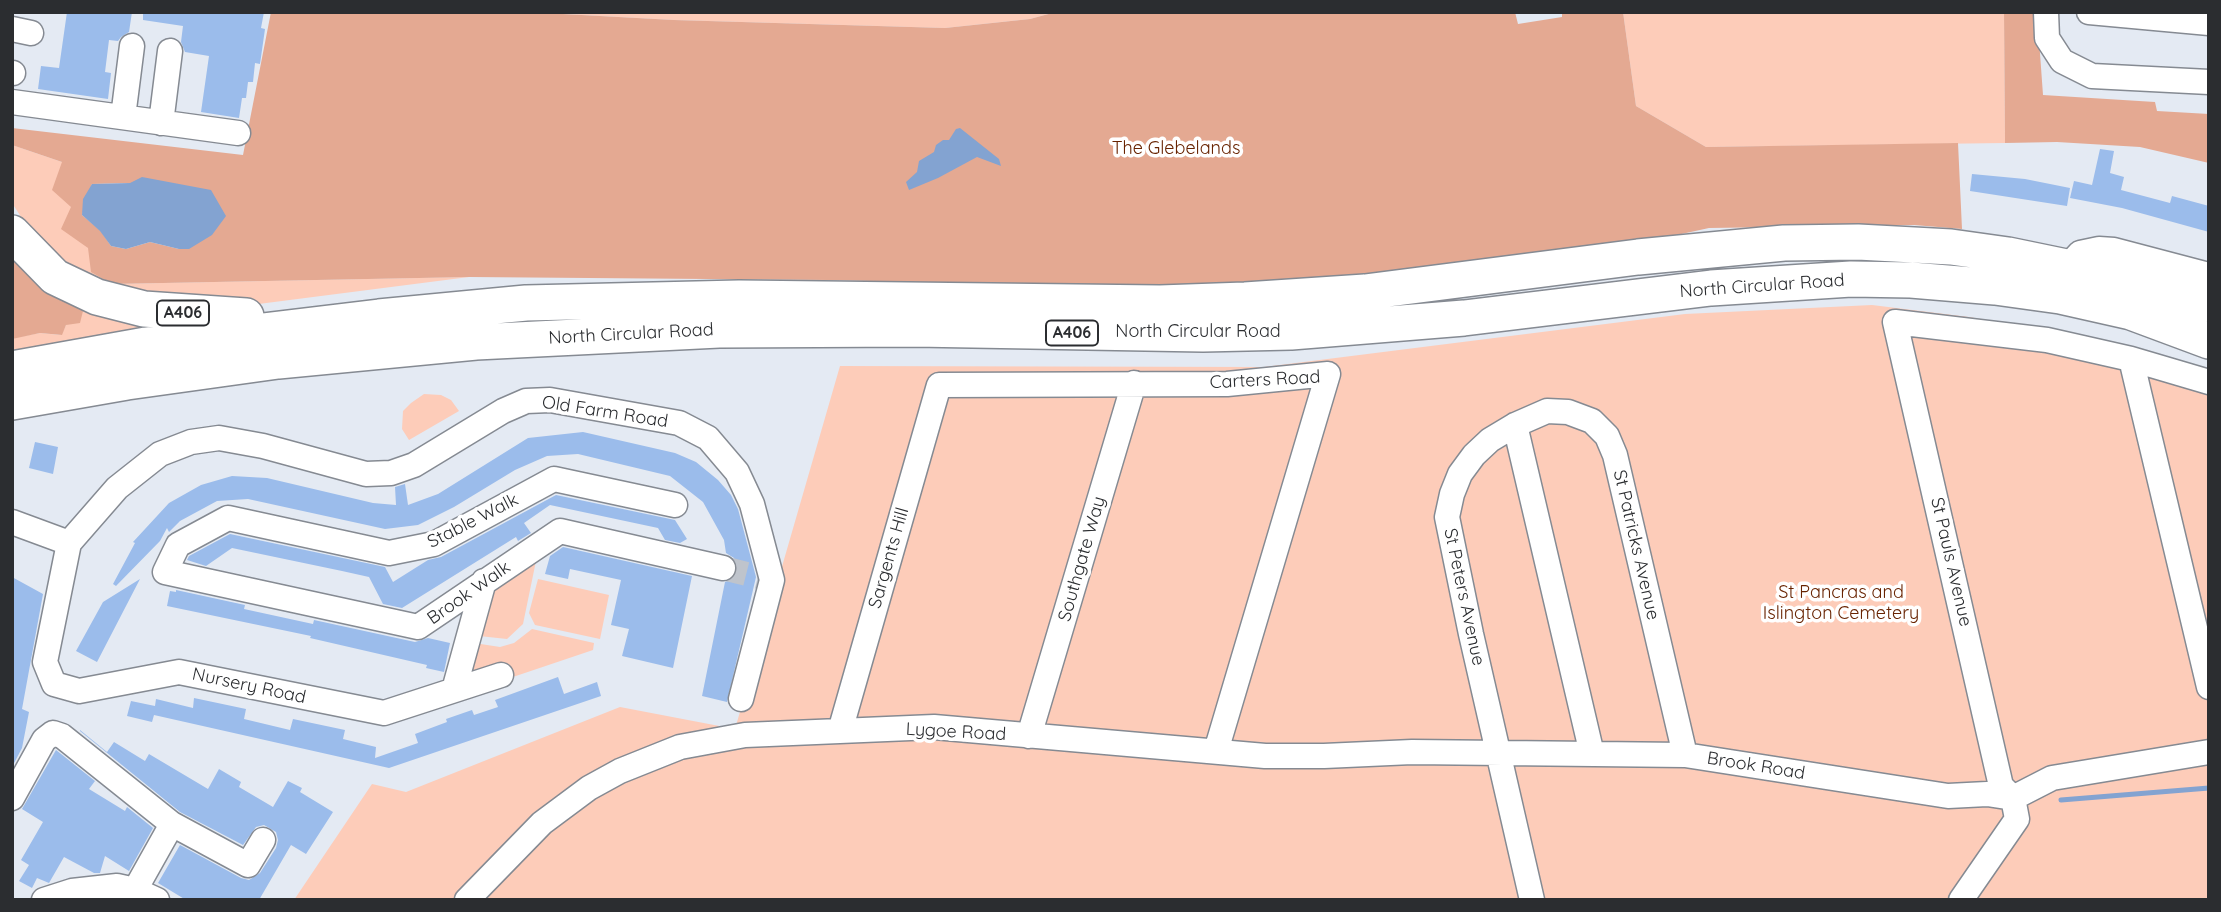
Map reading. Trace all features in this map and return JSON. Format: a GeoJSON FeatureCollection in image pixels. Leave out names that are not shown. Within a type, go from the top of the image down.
{"type":"FeatureCollection","features":[{"type":"Feature","properties":{"kind":"highway","name":"A406"},"geometry":{"type":"LineString","coordinates":[[12,233],[55,276],[76,288],[122,304],[226,316],[379,317]]}},
{"type":"Feature","properties":{"kind":"highway","name":"North Circular Road"},"geometry":{"type":"LineString","coordinates":[[12,369],[146,345],[379,317],[526,303],[713,298],[1147,303],[1245,300],[1365,292],[1663,254],[1784,243],[1858,242],[1951,247],[2068,266],[2134,281],[2209,304]]}},
{"type":"Feature","properties":{"kind":"highway","name":"North Circular Road"},"geometry":{"type":"LineString","coordinates":[[12,402],[127,382],[278,361],[476,342],[719,330],[915,329],[1203,334],[1291,332],[1464,318],[1711,288],[1851,279],[1911,280],[2060,296],[2131,312],[2209,341]]}},
{"type":"Feature","properties":{"kind":"street"},"geometry":{"type":"LineString","coordinates":[[2046,12],[2047,38],[2062,61],[2092,76],[2209,82]]}},
{"type":"Feature","properties":{"kind":"street"},"geometry":{"type":"LineString","coordinates":[[2089,12],[2209,23]]}},
{"type":"Feature","properties":{"kind":"street"},"geometry":{"type":"LineString","coordinates":[[123,117],[132,46]]}},
{"type":"Feature","properties":{"kind":"street"},"geometry":{"type":"LineString","coordinates":[[161,123],[170,51]]}},
{"type":"Feature","properties":{"kind":"street"},"geometry":{"type":"LineString","coordinates":[[12,103],[238,133]]}},
{"type":"Feature","properties":{"kind":"street"},"geometry":{"type":"LineString","coordinates":[[2068,266],[2080,253],[2099,249],[2115,250],[2209,275]]}},
{"type":"Feature","properties":{"kind":"street","name":"St Pauls Avenue"},"geometry":{"type":"LineString","coordinates":[[2013,798],[2001,786],[1895,322],[2048,340],[2131,359]]}},
{"type":"Feature","properties":{"kind":"street"},"geometry":{"type":"LineString","coordinates":[[2209,382],[2131,359],[2209,687]]}},
{"type":"Feature","properties":{"kind":"street","name":"Carters Road"},"geometry":{"type":"LineString","coordinates":[[939,385],[1227,384],[1328,374],[1216,751]]}},
{"type":"Feature","properties":{"kind":"street","name":"Southgate Way"},"geometry":{"type":"LineString","coordinates":[[1030,736],[1134,383]]}},
{"type":"Feature","properties":{"kind":"street","name":"Sargents Hill"},"geometry":{"type":"LineString","coordinates":[[839,731],[939,385]]}},
{"type":"Feature","properties":{"kind":"street","name":"Old Farm Road"},"geometry":{"type":"LineString","coordinates":[[69,543],[117,488],[160,454],[191,442],[219,438],[263,446],[366,474],[391,473],[414,466],[503,411],[526,401],[550,400],[679,423],[708,438],[737,472],[751,504],[766,578],[741,699]]}},
{"type":"Feature","properties":{"kind":"street","name":"St Patricks Avenue"},"geometry":{"type":"LineString","coordinates":[[1515,425],[1547,411],[1568,412],[1592,421],[1607,436],[1615,455],[1685,755]]}},
{"type":"Feature","properties":{"kind":"street"},"geometry":{"type":"LineString","coordinates":[[1515,425],[1592,754]]}},
{"type":"Feature","properties":{"kind":"street","name":"St Peters Avenue"},"geometry":{"type":"LineString","coordinates":[[1515,425],[1490,440],[1474,455],[1460,474],[1447,517],[1497,752],[1532,900]]}},
{"type":"Feature","properties":{"kind":"street","name":"Stable Walk"},"geometry":{"type":"LineString","coordinates":[[165,572],[178,545],[228,518],[389,553],[434,544],[554,479],[675,505]]}},
{"type":"Feature","properties":{"kind":"street"},"geometry":{"type":"LineString","coordinates":[[12,522],[69,543]]}},
{"type":"Feature","properties":{"kind":"street","name":"Brook Walk"},"geometry":{"type":"LineString","coordinates":[[165,572],[418,627],[560,531],[723,568]]}},
{"type":"Feature","properties":{"kind":"street","name":"Nursery Road"},"geometry":{"type":"LineString","coordinates":[[69,543],[45,662],[54,684],[79,691],[179,671],[384,713],[501,675]]}},
{"type":"Feature","properties":{"kind":"street"},"geometry":{"type":"LineString","coordinates":[[454,690],[484,581]]}},
{"type":"Feature","properties":{"kind":"street","name":"Lygoe Road"},"geometry":{"type":"LineString","coordinates":[[467,900],[542,823],[589,788],[620,771],[680,747],[745,735],[934,727],[1265,756],[1497,752]]}},
{"type":"Feature","properties":{"kind":"street"},"geometry":{"type":"LineString","coordinates":[[12,798],[44,740],[53,733],[62,736],[172,824],[248,865],[263,840]]}},
{"type":"Feature","properties":{"kind":"street","name":"Brook Road"},"geometry":{"type":"LineString","coordinates":[[1497,752],[1685,755],[1948,796],[1987,794],[2013,798]]}},
{"type":"Feature","properties":{"kind":"street"},"geometry":{"type":"LineString","coordinates":[[1961,900],[2017,819],[2013,798],[2052,778],[2209,752]]}},
{"type":"Feature","properties":{"kind":"street"},"geometry":{"type":"LineString","coordinates":[[44,900],[72,891],[117,886],[146,895],[172,824]]}},
{"type":"Feature","properties":{"kind":"green space","name":"The Glebelands"},"geometry":{"type":"Polygon","coordinates":[[[271,12],[526,12],[674,20],[945,28],[1030,19],[1056,12],[1515,12],[1518,24],[1562,17],[1562,12],[1623,12],[1636,106],[1706,147],[1958,143],[1962,229],[1914,225],[1709,228],[1663,238],[1359,279],[1177,288],[827,280],[470,277],[112,284],[91,272],[88,248],[61,229],[71,207],[52,190],[62,162],[12,145],[12,128],[243,155],[271,12]],[[130,183],[92,184],[82,215],[101,231],[111,246],[126,249],[150,242],[179,249],[130,183]]]}},
{"type":"Feature","properties":{"kind":"green space"},"geometry":{"type":"Polygon","coordinates":[[[526,12],[1056,12],[1030,19],[945,28],[674,20],[526,12]]]}},
{"type":"Feature","properties":{"kind":"green space"},"geometry":{"type":"Polygon","coordinates":[[[1623,12],[2004,12],[2005,143],[1706,147],[1636,106],[1623,12]]]}},
{"type":"Feature","properties":{"kind":"green space"},"geometry":{"type":"Polygon","coordinates":[[[2004,12],[2037,12],[2043,95],[2155,102],[2157,111],[2209,114],[2209,163],[2140,147],[2057,142],[2005,143],[2004,12]]]}},
{"type":"Feature","properties":{"kind":"green space"},"geometry":{"type":"Polygon","coordinates":[[[12,145],[62,162],[71,207],[88,248],[112,284],[469,277],[243,306],[143,298],[73,270],[36,240],[12,203],[12,145]]]}},
{"type":"Feature","properties":{"kind":"green space"},"geometry":{"type":"Polygon","coordinates":[[[12,251],[84,307],[80,323],[66,325],[62,335],[40,333],[12,339],[12,251]]]}},
{"type":"Feature","properties":{"kind":"green space","name":"St Pancras and Islington Cemetery"},"geometry":{"type":"Polygon","coordinates":[[[1872,305],[1969,317],[2074,335],[2209,371],[2209,900],[294,900],[372,784],[406,792],[620,707],[735,729],[840,366],[1264,367],[1685,314],[1872,305]]]}},
{"type":"Feature","properties":{"kind":"green space"},"geometry":{"type":"Polygon","coordinates":[[[84,307],[143,315],[144,328],[12,351],[12,339],[18,337],[40,333],[61,335],[66,325],[84,307]]]}},
{"type":"Feature","properties":{"kind":"green space"},"geometry":{"type":"Polygon","coordinates":[[[424,394],[441,395],[451,400],[459,411],[409,440],[402,429],[403,411],[424,394]]]}},
{"type":"Feature","properties":{"kind":"green space"},"geometry":{"type":"Polygon","coordinates":[[[536,561],[523,624],[507,639],[479,636],[487,595],[536,561]]]}},
{"type":"Feature","properties":{"kind":"green space"},"geometry":{"type":"Polygon","coordinates":[[[538,579],[609,595],[600,639],[535,625],[529,613],[538,579]]]}},
{"type":"Feature","properties":{"kind":"green space"},"geometry":{"type":"Polygon","coordinates":[[[532,629],[594,643],[593,650],[507,679],[477,676],[469,667],[474,643],[500,647],[514,643],[532,629]]]}},
{"type":"Feature","properties":{"kind":"water"},"geometry":{"type":"Polygon","coordinates":[[[960,128],[999,159],[1001,166],[977,157],[909,190],[906,182],[917,172],[919,161],[934,152],[936,145],[943,140],[949,140],[956,129],[960,128]]]}},
{"type":"Feature","properties":{"kind":"water"},"geometry":{"type":"Polygon","coordinates":[[[142,177],[211,190],[226,216],[212,235],[189,249],[150,242],[126,249],[111,246],[100,231],[82,215],[83,199],[92,184],[130,183],[142,177]]]}},
{"type":"Feature","properties":{"kind":"building"},"geometry":{"type":"Polygon","coordinates":[[[67,12],[132,12],[129,32],[118,41],[109,40],[105,72],[111,73],[108,99],[38,89],[41,66],[59,68],[67,12]]]}},
{"type":"Feature","properties":{"kind":"building"},"geometry":{"type":"Polygon","coordinates":[[[143,12],[264,12],[261,28],[265,29],[260,64],[255,63],[253,82],[248,82],[239,118],[201,112],[209,56],[185,52],[181,42],[183,26],[143,20],[143,12]]]}},
{"type":"Feature","properties":{"kind":"building"},"geometry":{"type":"Polygon","coordinates":[[[2100,149],[2114,151],[2110,173],[2124,177],[2121,190],[2170,203],[2172,196],[2209,206],[2209,232],[2122,208],[2070,198],[2074,181],[2092,185],[2100,149]]]}},
{"type":"Feature","properties":{"kind":"building"},"geometry":{"type":"Polygon","coordinates":[[[1972,174],[2025,179],[2070,188],[2067,206],[1970,191],[1972,174]]]}},
{"type":"Feature","properties":{"kind":"building"},"geometry":{"type":"Polygon","coordinates":[[[583,432],[675,453],[696,462],[731,495],[738,509],[756,577],[727,702],[702,696],[725,582],[734,578],[737,564],[734,558],[726,553],[724,540],[703,502],[670,476],[578,454],[547,456],[515,470],[418,525],[385,529],[248,499],[217,501],[180,521],[169,532],[167,528],[160,541],[116,586],[113,584],[135,543],[133,542],[169,503],[201,485],[232,476],[267,478],[373,503],[396,505],[395,487],[405,484],[408,505],[438,494],[528,438],[583,432]]]}},
{"type":"Feature","properties":{"kind":"building"},"geometry":{"type":"Polygon","coordinates":[[[35,442],[58,447],[53,474],[29,468],[35,442]]]}},
{"type":"Feature","properties":{"kind":"building"},"geometry":{"type":"Polygon","coordinates":[[[556,495],[675,520],[687,539],[680,543],[665,540],[658,528],[550,505],[524,523],[531,533],[518,541],[516,537],[402,608],[383,604],[369,577],[232,548],[206,566],[187,560],[189,556],[230,534],[385,567],[393,582],[428,560],[441,557],[556,495]]]}},
{"type":"Feature","properties":{"kind":"building"},"geometry":{"type":"Polygon","coordinates":[[[563,547],[692,576],[673,668],[622,656],[629,629],[611,625],[621,580],[570,569],[568,579],[545,574],[550,556],[563,547]]]}},
{"type":"Feature","properties":{"kind":"building"},"geometry":{"type":"Polygon","coordinates":[[[12,577],[43,594],[22,709],[29,712],[22,748],[12,767],[12,577]]]}},
{"type":"Feature","properties":{"kind":"building"},"geometry":{"type":"Polygon","coordinates":[[[140,579],[97,662],[76,651],[103,602],[140,579]]]}},
{"type":"Feature","properties":{"kind":"building"},"geometry":{"type":"Polygon","coordinates":[[[176,590],[313,624],[314,620],[415,642],[428,638],[450,643],[444,672],[426,668],[427,665],[310,638],[311,636],[167,606],[170,591],[176,590]]]}},
{"type":"Feature","properties":{"kind":"building"},"geometry":{"type":"Polygon","coordinates":[[[558,677],[564,694],[597,682],[601,696],[389,768],[154,715],[152,722],[127,716],[131,701],[155,706],[156,699],[193,708],[194,698],[246,709],[244,719],[290,730],[293,719],[345,730],[343,739],[376,747],[375,758],[418,743],[415,734],[447,722],[446,719],[472,710],[474,715],[498,707],[495,700],[558,677]]]}},
{"type":"Feature","properties":{"kind":"building"},"geometry":{"type":"Polygon","coordinates":[[[80,730],[107,752],[114,742],[145,761],[149,754],[208,789],[219,769],[241,782],[239,787],[273,807],[288,781],[302,788],[300,792],[333,812],[306,854],[291,845],[259,900],[186,900],[158,883],[180,845],[249,880],[260,873],[276,848],[276,832],[264,825],[256,827],[243,845],[180,812],[80,730]]]}},
{"type":"Feature","properties":{"kind":"building"},"geometry":{"type":"Polygon","coordinates":[[[56,750],[95,781],[89,789],[125,811],[127,807],[153,828],[129,871],[105,856],[100,873],[94,873],[64,857],[49,883],[37,878],[32,888],[19,881],[29,865],[21,860],[43,822],[22,809],[56,750]]]}},
{"type":"Feature","properties":{"kind":"waterway"},"geometry":{"type":"LineString","coordinates":[[2061,800],[2209,788]]}},
{"type":"Feature","properties":{"kind":"tunnel"},"geometry":{"type":"LineString","coordinates":[[723,568],[759,577]]}}]}
